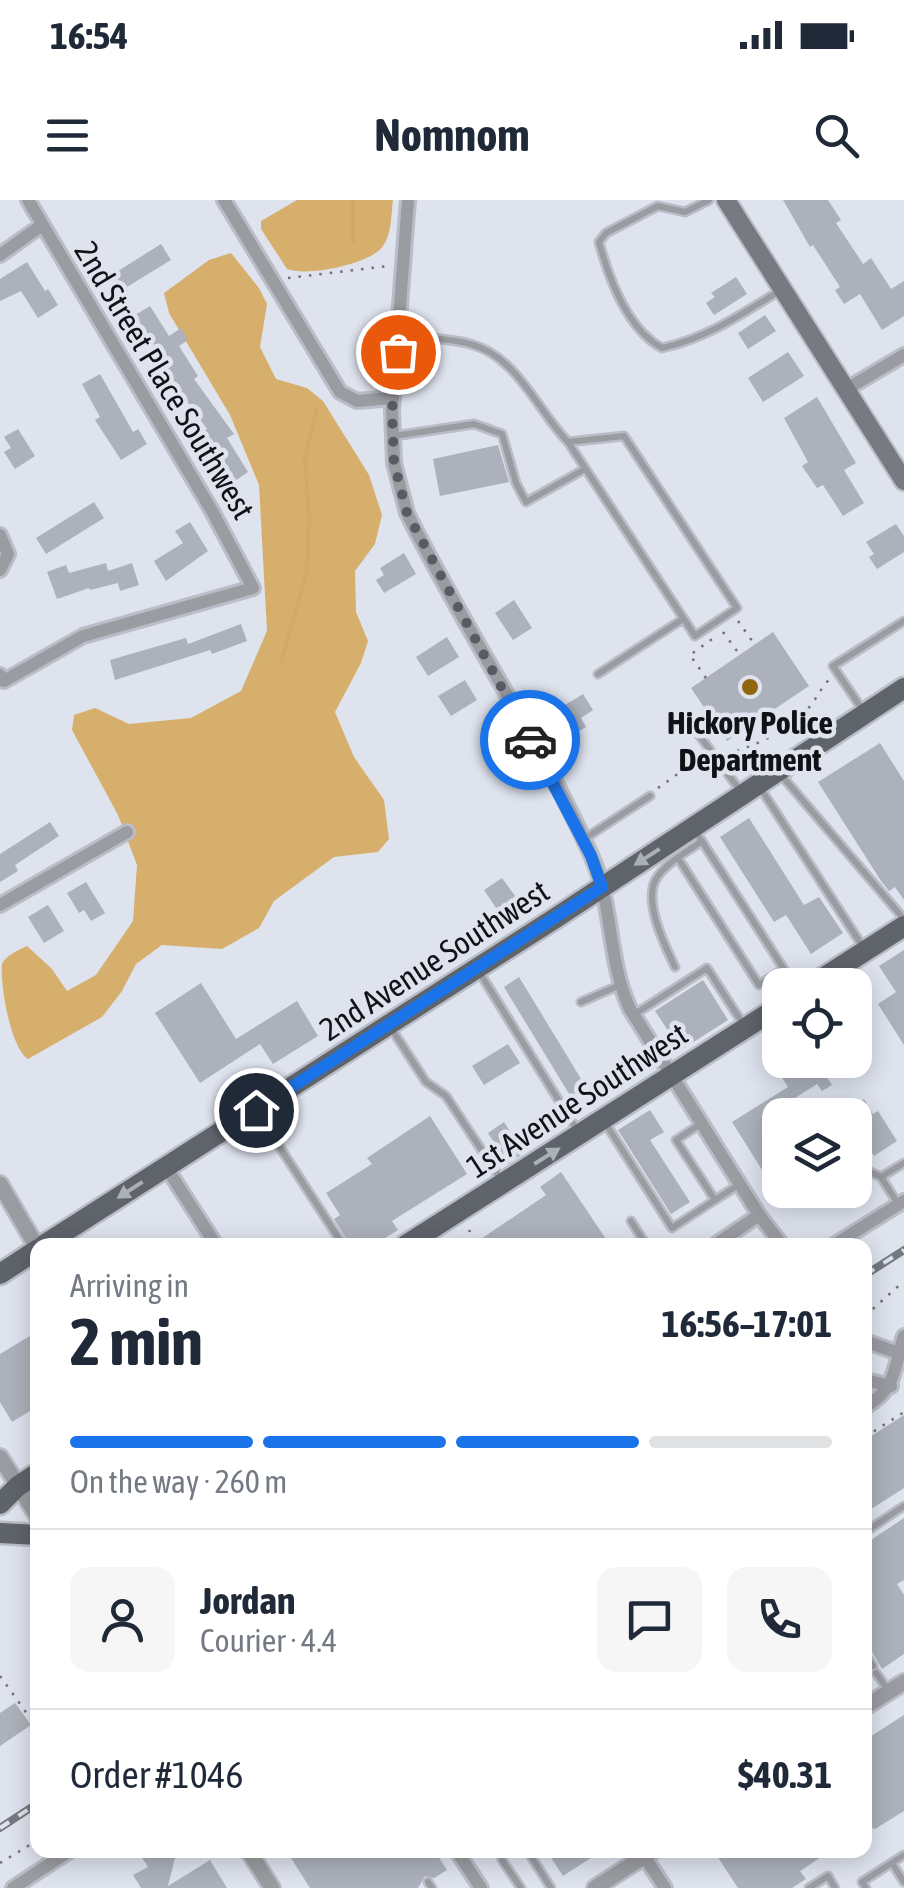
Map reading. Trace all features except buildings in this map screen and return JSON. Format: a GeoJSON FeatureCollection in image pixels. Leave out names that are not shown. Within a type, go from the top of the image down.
{"type":"FeatureCollection","features":[{"type":"Feature","properties":{"kind":"main road"},"geometry":{"type":"LineString","coordinates":[[726,200],[904,481]]}},
{"type":"Feature","properties":{"kind":"main road","name":"2nd Avenue Southwest"},"geometry":{"type":"LineString","coordinates":[[55,1238],[602,887],[698,834],[750,790],[904,688]]}},
{"type":"Feature","properties":{"kind":"main road"},"geometry":{"type":"LineString","coordinates":[[839,968],[904,922]]}},
{"type":"Feature","properties":{"kind":"main road","name":"1st Avenue Southwest"},"geometry":{"type":"LineString","coordinates":[[417,1238],[762,1018]]}},
{"type":"Feature","properties":{"kind":"main road"},"geometry":{"type":"LineString","coordinates":[[0,1274],[30,1254]]}},
{"type":"Feature","properties":{"kind":"main road"},"geometry":{"type":"LineString","coordinates":[[0,1504],[30,1479]]}},
{"type":"Feature","properties":{"kind":"main road"},"geometry":{"type":"LineString","coordinates":[[0,1532],[30,1535]]}},
{"type":"Feature","properties":{"kind":"street","name":"2nd Street Place Southwest"},"geometry":{"type":"LineString","coordinates":[[0,675],[4,680],[83,636],[253,588],[212,510],[28,200]]}},
{"type":"Feature","properties":{"kind":"street"},"geometry":{"type":"LineString","coordinates":[[224,200],[340,392],[357,401],[393,398]]}},
{"type":"Feature","properties":{"kind":"street"},"geometry":{"type":"LineString","coordinates":[[408,200],[393,398],[394,463],[407,513],[582,839],[602,887],[611,918],[620,985],[634,1015],[776,1238]]}},
{"type":"Feature","properties":{"kind":"street"},"geometry":{"type":"LineString","coordinates":[[0,255],[42,225]]}},
{"type":"Feature","properties":{"kind":"street"},"geometry":{"type":"LineString","coordinates":[[845,390],[904,355]]}},
{"type":"Feature","properties":{"kind":"street"},"geometry":{"type":"LineString","coordinates":[[0,535],[8,554],[0,570]]}},
{"type":"Feature","properties":{"kind":"street"},"geometry":{"type":"LineString","coordinates":[[0,905],[126,832]]}},
{"type":"Feature","properties":{"kind":"street"},"geometry":{"type":"LineString","coordinates":[[166,1167],[212,1238]]}},
{"type":"Feature","properties":{"kind":"street"},"geometry":{"type":"LineString","coordinates":[[0,1184],[32,1238]]}},
{"type":"Feature","properties":{"kind":"street"},"geometry":{"type":"LineString","coordinates":[[845,1238],[901,1202]]}},
{"type":"Feature","properties":{"kind":"street"},"geometry":{"type":"LineString","coordinates":[[725,1238],[758,1215]]}},
{"type":"Feature","properties":{"kind":"street"},"geometry":{"type":"LineString","coordinates":[[872,1403],[891,1386],[904,1336]]}},
{"type":"Feature","properties":{"kind":"street"},"geometry":{"type":"LineString","coordinates":[[872,1344],[902,1355]]}},
{"type":"Feature","properties":{"kind":"street"},"geometry":{"type":"LineString","coordinates":[[872,1382],[891,1386]]}},
{"type":"Feature","properties":{"kind":"street"},"geometry":{"type":"LineString","coordinates":[[0,1457],[30,1505]]}},
{"type":"Feature","properties":{"kind":"street"},"geometry":{"type":"LineString","coordinates":[[872,1703],[904,1682]]}},
{"type":"Feature","properties":{"kind":"street"},"geometry":{"type":"LineString","coordinates":[[13,1888],[36,1882],[62,1858]]}},
{"type":"Feature","properties":{"kind":"street"},"geometry":{"type":"LineString","coordinates":[[253,1858],[272,1888]]}},
{"type":"Feature","properties":{"kind":"street"},"geometry":{"type":"LineString","coordinates":[[461,1858],[481,1888]]}},
{"type":"Feature","properties":{"kind":"street"},"geometry":{"type":"LineString","coordinates":[[595,1888],[638,1858]]}},
{"type":"Feature","properties":{"kind":"street"},"geometry":{"type":"LineString","coordinates":[[649,1858],[665,1888]]}},
{"type":"Feature","properties":{"kind":"lane"},"geometry":{"type":"LineString","coordinates":[[709,200],[685,212],[658,206],[606,233],[599,242],[613,284],[647,340],[662,348],[688,342],[782,290]]}},
{"type":"Feature","properties":{"kind":"lane"},"geometry":{"type":"LineString","coordinates":[[399,335],[473,344],[504,363],[533,394],[568,442],[695,636],[736,608],[624,436],[568,442]]}},
{"type":"Feature","properties":{"kind":"lane"},"geometry":{"type":"LineString","coordinates":[[393,436],[474,424],[502,434],[516,483],[526,502],[585,469]]}},
{"type":"Feature","properties":{"kind":"lane"},"geometry":{"type":"LineString","coordinates":[[598,674],[683,619]]}},
{"type":"Feature","properties":{"kind":"lane"},"geometry":{"type":"LineString","coordinates":[[866,714],[834,666],[904,621]]}},
{"type":"Feature","properties":{"kind":"lane"},"geometry":{"type":"LineString","coordinates":[[699,735],[750,790],[866,951]]}},
{"type":"Feature","properties":{"kind":"lane"},"geometry":{"type":"LineString","coordinates":[[778,771],[904,922]]}},
{"type":"Feature","properties":{"kind":"lane"},"geometry":{"type":"LineString","coordinates":[[582,839],[650,796]]}},
{"type":"Feature","properties":{"kind":"lane"},"geometry":{"type":"LineString","coordinates":[[675,967],[659,929],[652,889],[658,876],[698,834],[783,968]]}},
{"type":"Feature","properties":{"kind":"lane"},"geometry":{"type":"LineString","coordinates":[[678,858],[759,985],[762,983]]}},
{"type":"Feature","properties":{"kind":"lane"},"geometry":{"type":"LineString","coordinates":[[477,968],[580,1135]]}},
{"type":"Feature","properties":{"kind":"lane"},"geometry":{"type":"LineString","coordinates":[[634,1015],[706,968],[746,1028]]}},
{"type":"Feature","properties":{"kind":"lane"},"geometry":{"type":"LineString","coordinates":[[581,1002],[620,985]]}},
{"type":"Feature","properties":{"kind":"lane"},"geometry":{"type":"LineString","coordinates":[[389,1025],[426,1082],[446,1096],[504,1183]]}},
{"type":"Feature","properties":{"kind":"lane"},"geometry":{"type":"LineString","coordinates":[[256,1110],[339,1238]]}},
{"type":"Feature","properties":{"kind":"lane"},"geometry":{"type":"LineString","coordinates":[[603,1120],[672,1228],[740,1184]]}},
{"type":"Feature","properties":{"kind":"lane"},"geometry":{"type":"LineString","coordinates":[[703,1123],[676,1140],[715,1200]]}},
{"type":"Feature","properties":{"kind":"lane"},"geometry":{"type":"LineString","coordinates":[[882,1177],[904,1162]]}},
{"type":"Feature","properties":{"kind":"lane"},"geometry":{"type":"LineString","coordinates":[[872,1172],[882,1177],[901,1202]]}},
{"type":"Feature","properties":{"kind":"lane"},"geometry":{"type":"LineString","coordinates":[[631,1221],[642,1238]]}},
{"type":"Feature","properties":{"kind":"lane"},"geometry":{"type":"LineString","coordinates":[[872,1527],[904,1506]]}},
{"type":"Feature","properties":{"kind":"lane"},"geometry":{"type":"LineString","coordinates":[[872,1665],[889,1692]]}},
{"type":"Feature","properties":{"kind":"lane"},"geometry":{"type":"LineString","coordinates":[[866,1888],[862,1882],[904,1856]]}},
{"type":"Feature","properties":{"kind":"lane"},"geometry":{"type":"LineString","coordinates":[[502,1858],[520,1888]]}},
{"type":"Feature","properties":{"kind":"lane"},"geometry":{"type":"LineString","coordinates":[[533,1858],[551,1888]]}},
{"type":"Feature","properties":{"kind":"lane"},"geometry":{"type":"LineString","coordinates":[[892,1863],[904,1882]]}},
{"type":"Feature","properties":{"kind":"lane"},"geometry":{"type":"LineString","coordinates":[[809,1888],[828,1876],[836,1888]]}},
{"type":"Feature","properties":{"kind":"path"},"geometry":{"type":"LineString","coordinates":[[285,279],[396,265]]}},
{"type":"Feature","properties":{"kind":"path"},"geometry":{"type":"LineString","coordinates":[[731,612],[755,645]]}},
{"type":"Feature","properties":{"kind":"path"},"geometry":{"type":"LineString","coordinates":[[716,622],[740,655]]}},
{"type":"Feature","properties":{"kind":"path"},"geometry":{"type":"LineString","coordinates":[[706,678],[690,655],[723,631]]}},
{"type":"Feature","properties":{"kind":"path"},"geometry":{"type":"LineString","coordinates":[[650,796],[665,781],[714,755],[749,747],[776,733],[810,708],[825,682],[838,673]]}},
{"type":"Feature","properties":{"kind":"path"},"geometry":{"type":"LineString","coordinates":[[795,720],[802,730]]}},
{"type":"Feature","properties":{"kind":"path"},"geometry":{"type":"LineString","coordinates":[[776,733],[783,743]]}},
{"type":"Feature","properties":{"kind":"path"},"geometry":{"type":"LineString","coordinates":[[872,1311],[904,1281]]}},
{"type":"Feature","properties":{"kind":"path"},"geometry":{"type":"LineString","coordinates":[[872,1433],[904,1412]]}},
{"type":"Feature","properties":{"kind":"path"},"geometry":{"type":"LineString","coordinates":[[0,1676],[30,1718]]}},
{"type":"Feature","properties":{"kind":"path"},"geometry":{"type":"LineString","coordinates":[[0,1863],[30,1845]]}},
{"type":"Feature","properties":{"kind":"shaded area"},"geometry":{"type":"Polygon","coordinates":[[[297,200],[393,200],[386,241],[376,252],[353,263],[309,271],[287,269],[261,229],[261,221],[297,200]]]}},
{"type":"Feature","properties":{"kind":"shaded area"},"geometry":{"type":"Polygon","coordinates":[[[231,253],[267,304],[260,347],[276,379],[307,388],[323,401],[369,475],[382,515],[375,544],[355,571],[356,612],[368,641],[335,712],[354,757],[384,800],[389,839],[378,852],[334,857],[274,901],[259,928],[222,949],[162,945],[136,964],[102,1017],[28,1059],[16,1042],[8,1014],[4,961],[27,946],[52,969],[67,991],[96,975],[133,921],[137,865],[118,815],[72,730],[74,715],[95,708],[129,724],[191,718],[241,691],[267,631],[259,485],[230,415],[169,313],[164,293],[209,260],[231,253]]]}},
{"type":"Feature","properties":{"kind":"waterway"},"geometry":{"type":"LineString","coordinates":[[353,200],[353,242]]}},
{"type":"Feature","properties":{"kind":"waterway"},"geometry":{"type":"LineString","coordinates":[[281,663],[307,571],[305,458],[317,408]]}},
{"type":"Feature","properties":{"kind":"railway"},"geometry":{"type":"LineString","coordinates":[[872,1271],[904,1250]]}},
{"type":"Feature","properties":{"kind":"railway"},"geometry":{"type":"LineString","coordinates":[[0,1828],[30,1808]]}},
{"type":"Feature","properties":{"kind":"way so far"},"geometry":{"type":"LineString","coordinates":[[398,352],[392,410],[394,463],[407,513],[530,740]]}},
{"type":"Feature","properties":{"kind":"place","name":"Hickory Police Department"},"geometry":{"type":"Point","coordinates":[750,687]}},
{"type":"Feature","properties":{"kind":"route"},"geometry":{"type":"LineString","coordinates":[[256,1110],[602,887],[591,856],[530,740]]}}]}
